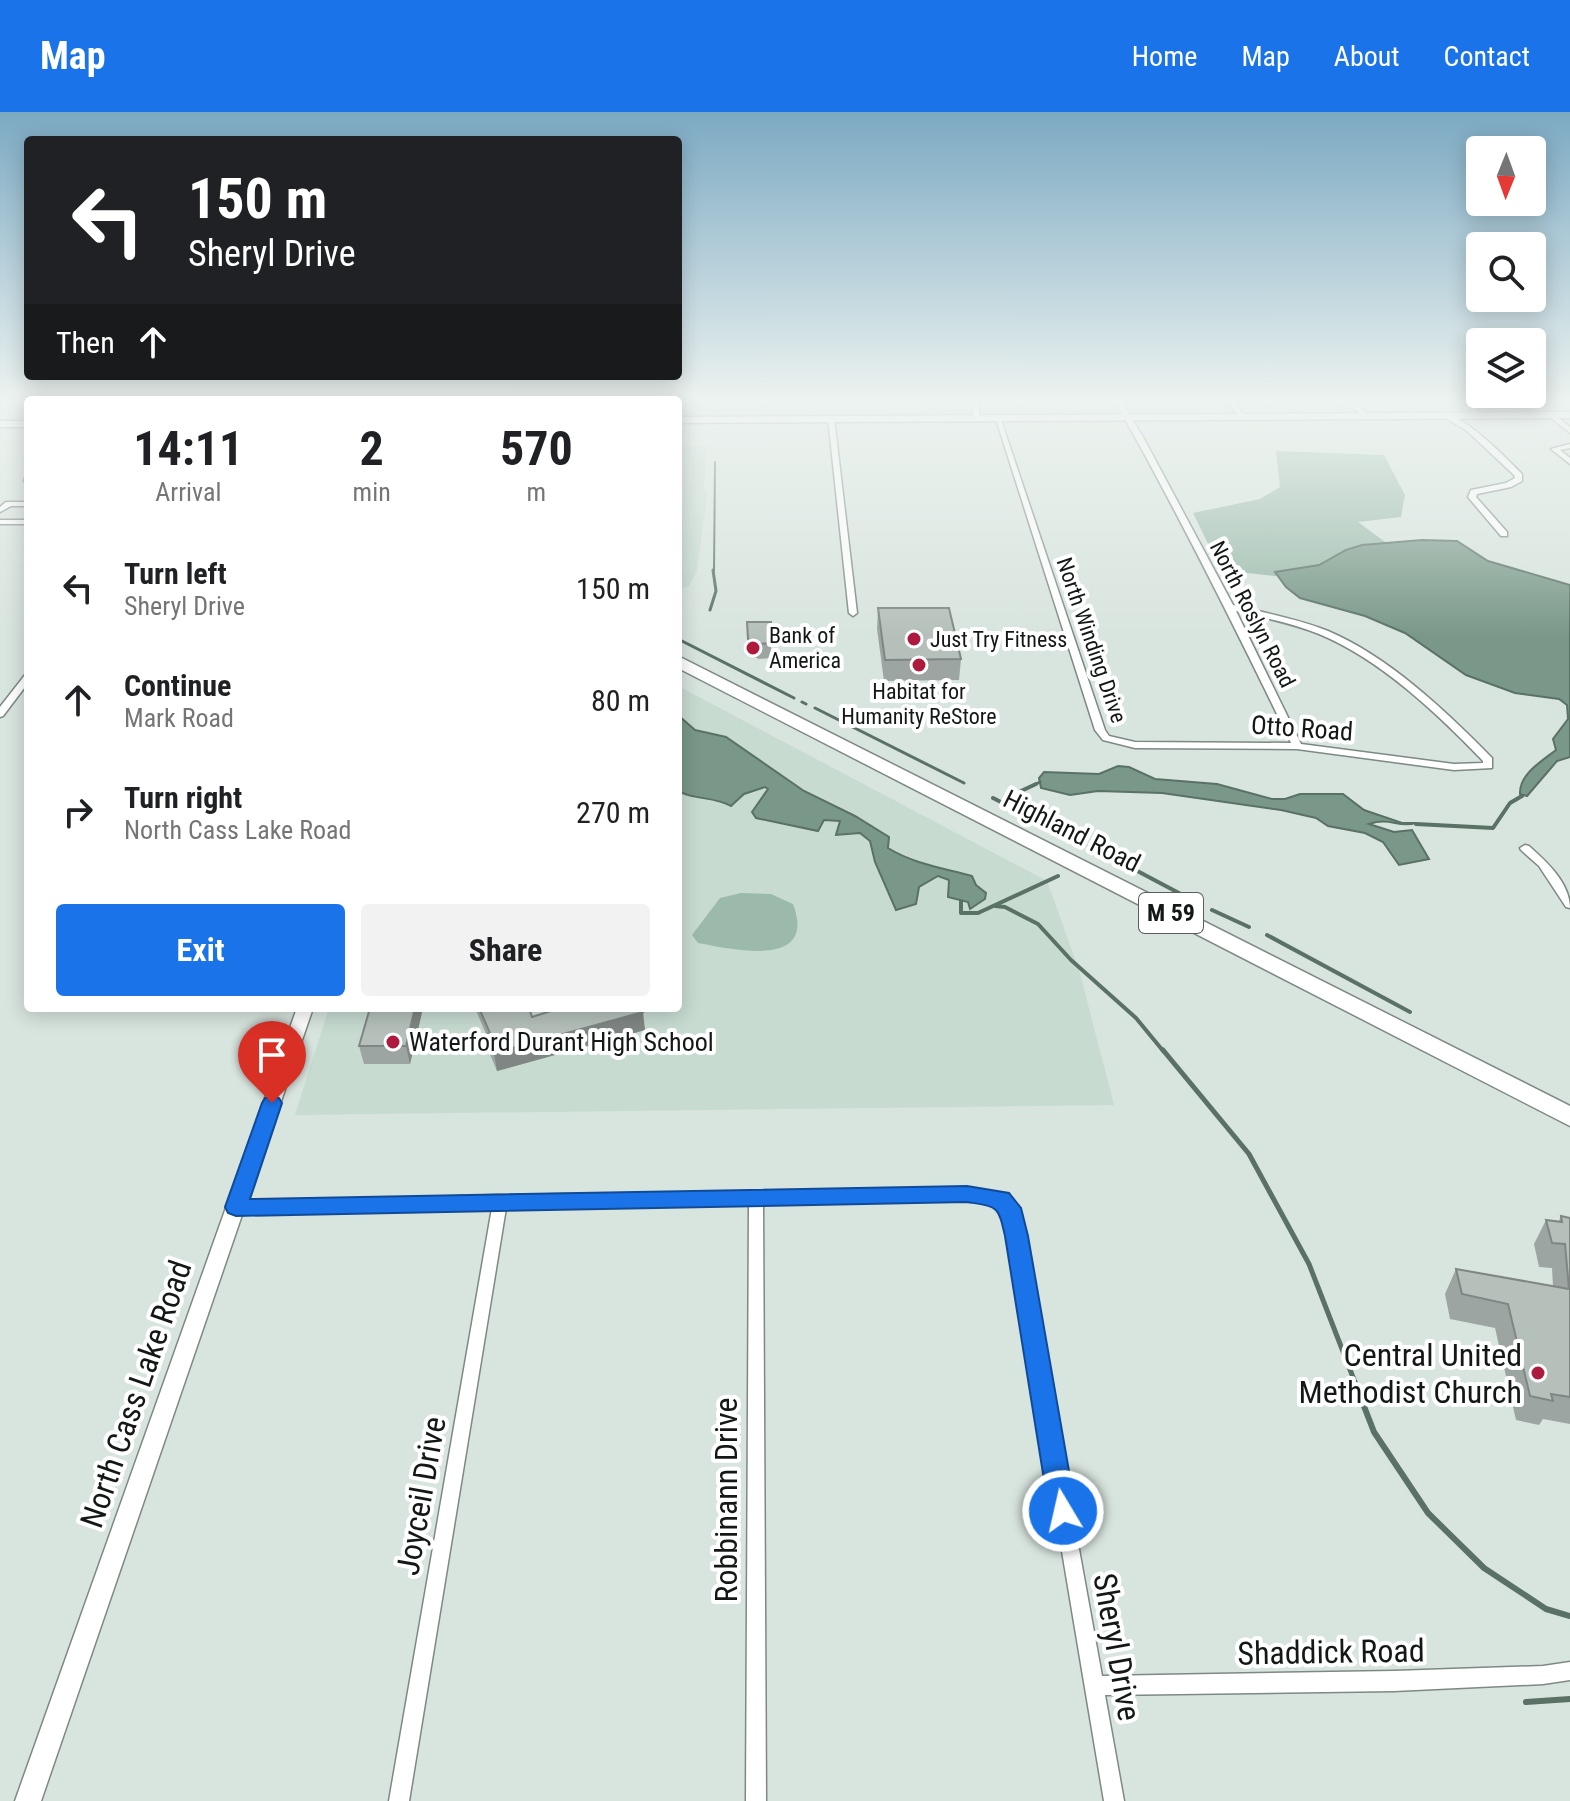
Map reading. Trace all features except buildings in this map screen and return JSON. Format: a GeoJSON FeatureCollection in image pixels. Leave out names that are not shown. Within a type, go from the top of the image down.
{"type":"FeatureCollection","features":[{"type":"Feature","properties":{"kind":"highway","name":"Highland Road"},"geometry":{"type":"LineString","coordinates":[[682,663],[1570,1117]]}},
{"type":"Feature","properties":{"kind":"main road","name":"North Cass Lake Road"},"geometry":{"type":"LineString","coordinates":[[28,1801],[304,1012]]}},
{"type":"Feature","properties":{"kind":"street"},"geometry":{"type":"LineString","coordinates":[[838,480],[853,613]]}},
{"type":"Feature","properties":{"kind":"street","name":"North Winding Drive"},"geometry":{"type":"LineString","coordinates":[[1018,480],[1100,730],[1106,738]]}},
{"type":"Feature","properties":{"kind":"street","name":"North Roslyn Road"},"geometry":{"type":"LineString","coordinates":[[1162,480],[1230,607],[1297,746]]}},
{"type":"Feature","properties":{"kind":"street"},"geometry":{"type":"LineString","coordinates":[[1504,534],[1472,497],[1474,492],[1508,485],[1517,480]]}},
{"type":"Feature","properties":{"kind":"street"},"geometry":{"type":"LineString","coordinates":[[3,508],[24,505]]}},
{"type":"Feature","properties":{"kind":"street"},"geometry":{"type":"LineString","coordinates":[[0,522],[24,522]]}},
{"type":"Feature","properties":{"kind":"street","name":"Otto Road"},"geometry":{"type":"LineString","coordinates":[[1106,738],[1135,745],[1297,746],[1472,768],[1488,766],[1488,760],[1357,650],[1324,633],[1230,607]]}},
{"type":"Feature","properties":{"kind":"street"},"geometry":{"type":"LineString","coordinates":[[0,714],[24,682]]}},
{"type":"Feature","properties":{"kind":"street"},"geometry":{"type":"LineString","coordinates":[[1525,848],[1543,864],[1570,904]]}},
{"type":"Feature","properties":{"kind":"street","name":"Sheryl Drive"},"geometry":{"type":"LineString","coordinates":[[236,1207],[988,1195],[1001,1199],[1010,1208],[1114,1801]]}},
{"type":"Feature","properties":{"kind":"street","name":"Robbinann Drive"},"geometry":{"type":"LineString","coordinates":[[756,1199],[756,1801]]}},
{"type":"Feature","properties":{"kind":"street","name":"Joyceil Drive"},"geometry":{"type":"LineString","coordinates":[[399,1801],[500,1201]]}},
{"type":"Feature","properties":{"kind":"street","name":"Shaddick Road"},"geometry":{"type":"LineString","coordinates":[[1093,1686],[1394,1681],[1543,1675],[1570,1671]]}},
{"type":"Feature","properties":{"kind":"shaded area"},"geometry":{"type":"Polygon","coordinates":[[[682,480],[705,480],[707,495],[697,571],[689,586],[682,589],[682,480]]]}},
{"type":"Feature","properties":{"kind":"shaded area"},"geometry":{"type":"Polygon","coordinates":[[[1279,480],[1397,480],[1405,495],[1401,517],[1358,522],[1396,550],[1328,582],[1221,570],[1193,513],[1260,499],[1280,487],[1279,480]]]}},
{"type":"Feature","properties":{"kind":"shaded area"},"geometry":{"type":"Polygon","coordinates":[[[1422,540],[1457,541],[1488,561],[1570,585],[1570,757],[1557,761],[1527,796],[1520,794],[1523,780],[1556,750],[1553,739],[1568,719],[1567,705],[1559,699],[1515,693],[1466,675],[1405,633],[1365,616],[1300,598],[1286,587],[1275,572],[1319,565],[1362,545],[1422,540]]]}},
{"type":"Feature","properties":{"kind":"shaded area"},"geometry":{"type":"Polygon","coordinates":[[[682,688],[1047,881],[1079,970],[1114,1105],[295,1115],[328,1012],[682,1012],[682,688]]]}},
{"type":"Feature","properties":{"kind":"shaded area"},"geometry":{"type":"Polygon","coordinates":[[[682,719],[695,730],[726,737],[804,791],[889,837],[888,848],[929,865],[972,876],[976,885],[986,893],[985,899],[970,909],[968,902],[948,897],[949,880],[938,876],[919,887],[916,904],[896,910],[875,862],[870,841],[860,833],[836,835],[840,821],[824,820],[818,831],[756,818],[752,812],[768,789],[765,787],[744,794],[731,806],[683,793],[682,719]]]}},
{"type":"Feature","properties":{"kind":"shaded area"},"geometry":{"type":"Polygon","coordinates":[[[1118,766],[1129,767],[1155,779],[1217,784],[1272,799],[1300,794],[1343,794],[1364,810],[1402,823],[1416,823],[1369,824],[1394,832],[1412,830],[1429,859],[1399,865],[1383,842],[1365,833],[1328,826],[1316,818],[1281,810],[1162,793],[1098,791],[1070,795],[1041,788],[1039,778],[1044,772],[1099,774],[1118,766]]]}},
{"type":"Feature","properties":{"kind":"shaded area"},"geometry":{"type":"Polygon","coordinates":[[[741,893],[771,894],[793,904],[797,925],[793,939],[783,947],[749,951],[698,943],[692,935],[720,898],[741,893]]]}},
{"type":"Feature","properties":{"kind":"waterway"},"geometry":{"type":"LineString","coordinates":[[714,572],[715,480]]}},
{"type":"Feature","properties":{"kind":"waterway"},"geometry":{"type":"LineString","coordinates":[[710,610],[716,591],[713,570]]}},
{"type":"Feature","properties":{"kind":"waterway"},"geometry":{"type":"LineString","coordinates":[[682,641],[794,698]]}},
{"type":"Feature","properties":{"kind":"waterway"},"geometry":{"type":"LineString","coordinates":[[802,702],[806,704]]}},
{"type":"Feature","properties":{"kind":"waterway"},"geometry":{"type":"LineString","coordinates":[[815,708],[964,783]]}},
{"type":"Feature","properties":{"kind":"waterway"},"geometry":{"type":"LineString","coordinates":[[1036,784],[1040,782]]}},
{"type":"Feature","properties":{"kind":"waterway"},"geometry":{"type":"LineString","coordinates":[[1019,792],[1036,784]]}},
{"type":"Feature","properties":{"kind":"waterway"},"geometry":{"type":"LineString","coordinates":[[1032,786],[1036,784]]}},
{"type":"Feature","properties":{"kind":"waterway"},"geometry":{"type":"LineString","coordinates":[[1416,824],[1493,828],[1510,803],[1522,796]]}},
{"type":"Feature","properties":{"kind":"waterway"},"geometry":{"type":"LineString","coordinates":[[993,798],[1063,834]]}},
{"type":"Feature","properties":{"kind":"waterway"},"geometry":{"type":"LineString","coordinates":[[1089,847],[1107,857]]}},
{"type":"Feature","properties":{"kind":"waterway"},"geometry":{"type":"LineString","coordinates":[[1126,865],[1194,901]]}},
{"type":"Feature","properties":{"kind":"waterway"},"geometry":{"type":"LineString","coordinates":[[961,901],[961,913],[978,913],[1058,876]]}},
{"type":"Feature","properties":{"kind":"waterway"},"geometry":{"type":"LineString","coordinates":[[995,906],[1005,907],[1038,924],[1071,960],[1136,1018],[1164,1052]]}},
{"type":"Feature","properties":{"kind":"waterway"},"geometry":{"type":"LineString","coordinates":[[1212,910],[1249,927]]}},
{"type":"Feature","properties":{"kind":"waterway"},"geometry":{"type":"LineString","coordinates":[[1267,935],[1410,1012]]}},
{"type":"Feature","properties":{"kind":"waterway"},"geometry":{"type":"LineString","coordinates":[[1163,1050],[1249,1154],[1309,1264],[1356,1385]]}},
{"type":"Feature","properties":{"kind":"waterway"},"geometry":{"type":"LineString","coordinates":[[1355,1383],[1374,1432],[1428,1513],[1484,1568],[1546,1609],[1570,1616]]}},
{"type":"Feature","properties":{"kind":"waterway"},"geometry":{"type":"LineString","coordinates":[[1526,1702],[1570,1699]]}},
{"type":"Feature","properties":{"kind":"place","name":"Just Try Fitness"},"geometry":{"type":"Point","coordinates":[914,639]}},
{"type":"Feature","properties":{"kind":"place","name":"Bank of America"},"geometry":{"type":"Point","coordinates":[753,648]}},
{"type":"Feature","properties":{"kind":"place","name":"Habitat for Humanity ReStore"},"geometry":{"type":"Point","coordinates":[919,665]}},
{"type":"Feature","properties":{"kind":"place","name":"Waterford Durant High School"},"geometry":{"type":"Point","coordinates":[393,1042]}},
{"type":"Feature","properties":{"kind":"place","name":"Central United Methodist Church"},"geometry":{"type":"Point","coordinates":[1538,1373]}},
{"type":"Feature","properties":{"kind":"route"},"geometry":{"type":"LineString","coordinates":[[272,1103],[236,1207],[967,1194],[1001,1199],[1010,1208],[1016,1236],[1063,1511]]}}]}
